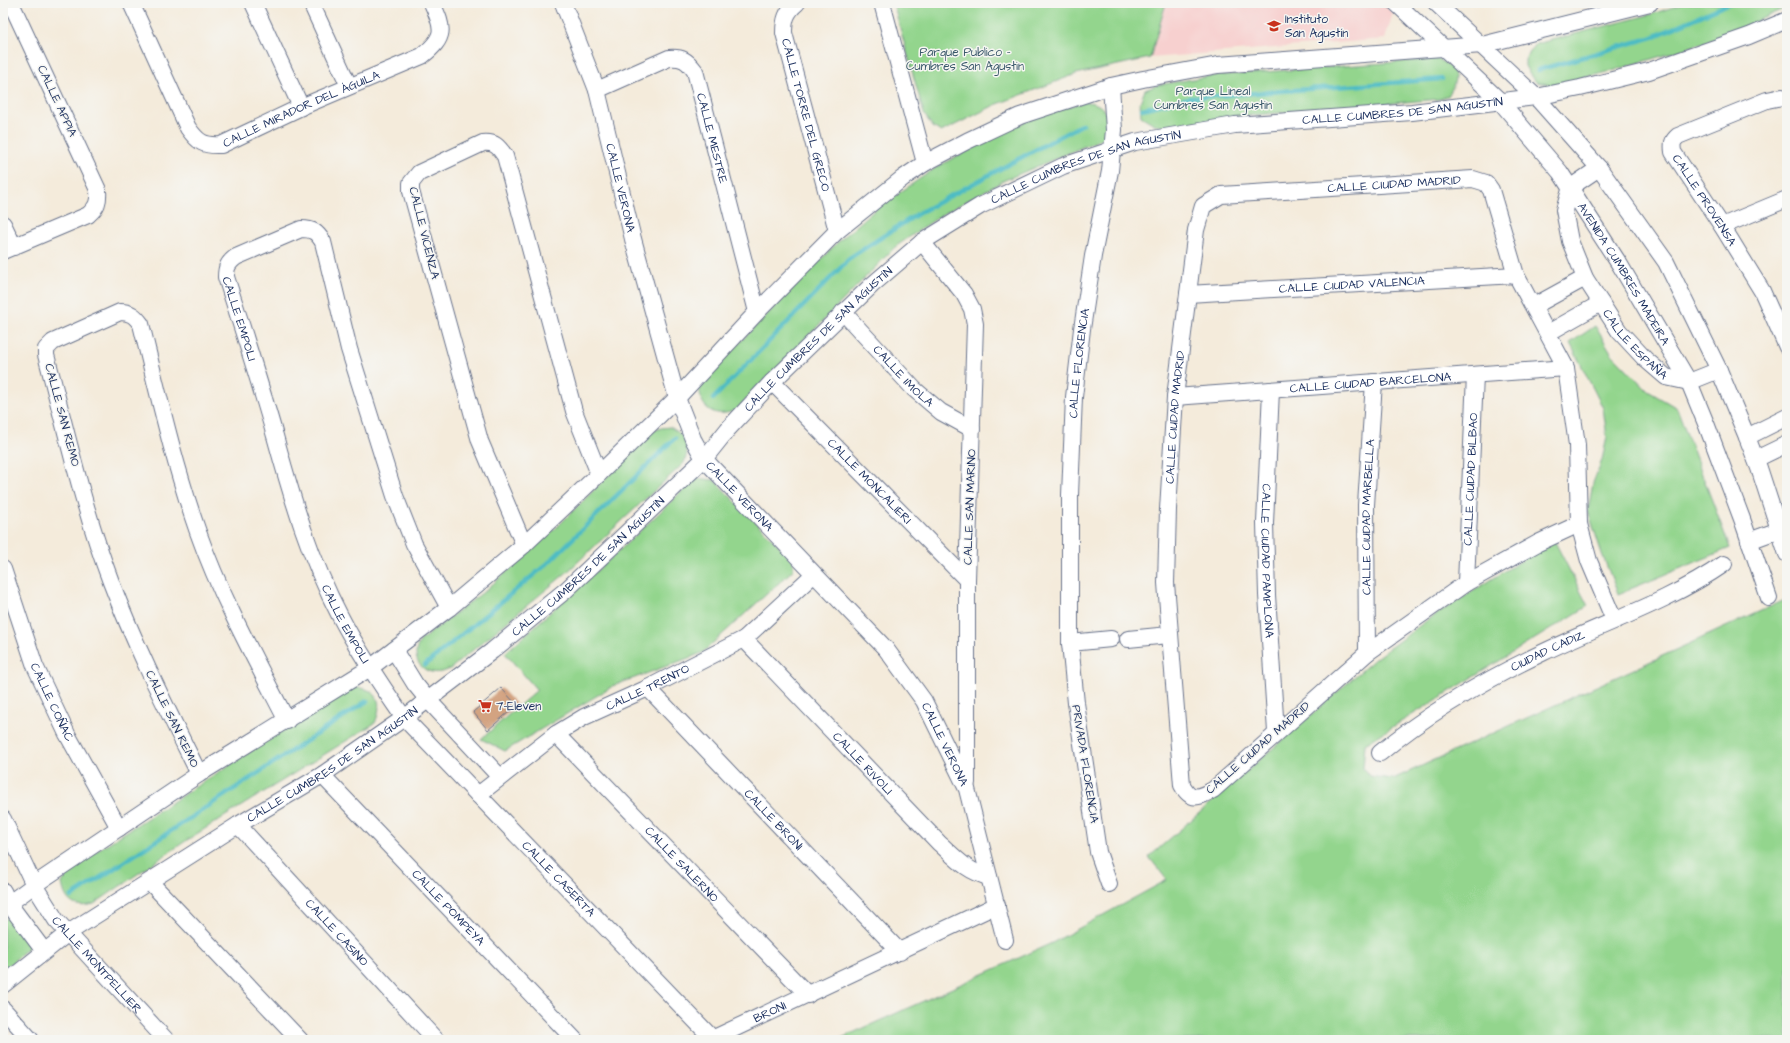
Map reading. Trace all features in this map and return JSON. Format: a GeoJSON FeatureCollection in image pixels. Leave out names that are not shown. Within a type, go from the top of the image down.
{"type":"FeatureCollection","features":[{"type":"Feature","properties":{"kind":"street","name":"CALLE APPIA"},"geometry":{"type":"LineString","coordinates":[[8,249],[88,215],[96,208],[99,200],[98,190],[11,3]]}},
{"type":"Feature","properties":{"kind":"street","name":"CALLE MIRADOR DEL ÁGUILA"},"geometry":{"type":"LineString","coordinates":[[131,3],[188,128],[197,140],[209,146],[221,145],[301,107],[422,56],[435,46],[441,33],[439,19],[432,3]]}},
{"type":"Feature","properties":{"kind":"street"},"geometry":{"type":"LineString","coordinates":[[253,3],[301,107]]}},
{"type":"Feature","properties":{"kind":"street"},"geometry":{"type":"LineString","coordinates":[[311,3],[349,86]]}},
{"type":"Feature","properties":{"kind":"street","name":"CALLE VERONA"},"geometry":{"type":"LineString","coordinates":[[563,3],[597,90],[633,239],[677,398],[693,439],[704,459],[813,575],[886,649],[924,700],[968,789],[1005,940]]}},
{"type":"Feature","properties":{"kind":"street","name":"CALLE TORRE DEL GRECO"},"geometry":{"type":"LineString","coordinates":[[797,3],[790,8],[784,19],[784,33],[837,231]]}},
{"type":"Feature","properties":{"kind":"street"},"geometry":{"type":"LineString","coordinates":[[882,3],[925,163]]}},
{"type":"Feature","properties":{"kind":"street","name":"AVENIDA CUMBRES MADEIRA"},"geometry":{"type":"LineString","coordinates":[[1396,3],[1499,100],[1560,172],[1620,265],[1688,382],[1707,426],[1769,598]]}},
{"type":"Feature","properties":{"kind":"street"},"geometry":{"type":"LineString","coordinates":[[1436,3],[1536,97],[1599,168],[1666,262],[1719,370],[1747,437],[1756,459],[1787,554]]}},
{"type":"Feature","properties":{"kind":"street"},"geometry":{"type":"LineString","coordinates":[[44,951],[5,901],[34,885],[199,774],[287,721],[370,668],[449,608],[524,546],[599,474],[677,398],[757,312],[837,231],[903,178],[925,163],[1020,116],[1111,86],[1218,65],[1482,45],[1650,3]]}},
{"type":"Feature","properties":{"kind":"street","name":"CALLE CUMBRES DE SAN AGUSTÍN"},"geometry":{"type":"LineString","coordinates":[[3,985],[68,933],[238,825],[322,775],[404,718],[492,651],[566,590],[704,459],[728,429],[772,382],[842,312],[922,242],[980,206],[1063,166],[1112,148],[1162,136],[1235,125],[1412,112],[1499,100],[1536,97],[1580,88],[1649,70],[1749,36],[1787,20]]}},
{"type":"Feature","properties":{"kind":"street","name":"CALLE MESTRE"},"geometry":{"type":"LineString","coordinates":[[597,90],[669,58],[680,57],[688,62],[695,71],[757,312]]}},
{"type":"Feature","properties":{"kind":"street","name":"CALLE FLORENCIA"},"geometry":{"type":"LineString","coordinates":[[1070,643],[1070,503],[1074,398],[1093,256],[1110,171],[1114,130],[1111,86]]}},
{"type":"Feature","properties":{"kind":"street","name":"CALLE PROVENSA"},"geometry":{"type":"LineString","coordinates":[[1787,99],[1782,97],[1767,100],[1678,136],[1673,140],[1673,152],[1722,226],[1762,292],[1787,347]]}},
{"type":"Feature","properties":{"kind":"street","name":"CALLE VICENZA"},"geometry":{"type":"LineString","coordinates":[[524,546],[480,441],[411,191],[411,183],[420,173],[483,143],[492,142],[499,147],[505,156],[574,411],[599,474]]}},
{"type":"Feature","properties":{"kind":"street"},"geometry":{"type":"LineString","coordinates":[[1571,188],[1599,168]]}},
{"type":"Feature","properties":{"kind":"street","name":"CALLE CIUDAD MADRID"},"geometry":{"type":"LineString","coordinates":[[1578,524],[1538,543],[1466,583],[1367,653],[1276,732],[1213,790],[1202,796],[1192,796],[1187,793],[1182,785],[1169,635],[1166,583],[1168,509],[1175,397],[1196,230],[1203,206],[1221,195],[1473,179],[1486,182],[1491,190],[1516,275],[1566,368],[1577,445],[1579,484],[1578,524],[1589,561],[1614,620]]}},
{"type":"Feature","properties":{"kind":"street","name":"CALLE ESPAÑA"},"geometry":{"type":"LineString","coordinates":[[1571,188],[1564,210],[1570,241],[1585,278],[1619,331],[1645,359],[1666,376],[1688,382]]}},
{"type":"Feature","properties":{"kind":"street"},"geometry":{"type":"LineString","coordinates":[[1722,226],[1787,198]]}},
{"type":"Feature","properties":{"kind":"street"},"geometry":{"type":"LineString","coordinates":[[3,224],[8,249]]}},
{"type":"Feature","properties":{"kind":"street","name":"CALLE EMPOLI"},"geometry":{"type":"LineString","coordinates":[[404,718],[370,668],[340,615],[313,557],[291,495],[275,436],[226,277],[226,268],[230,261],[236,257],[301,229],[310,229],[318,233],[323,242],[349,349],[395,496],[414,544],[449,608]]}},
{"type":"Feature","properties":{"kind":"street","name":"CALLE SAN MARINO"},"geometry":{"type":"LineString","coordinates":[[922,242],[964,294],[972,309],[975,324],[976,347],[968,580],[968,789]]}},
{"type":"Feature","properties":{"kind":"street","name":"CALLE CIUDAD VALENCIA"},"geometry":{"type":"LineString","coordinates":[[1188,294],[1516,275]]}},
{"type":"Feature","properties":{"kind":"street"},"geometry":{"type":"LineString","coordinates":[[1534,306],[1585,278]]}},
{"type":"Feature","properties":{"kind":"street","name":"CALLE ESPAÑA"},"geometry":{"type":"LineString","coordinates":[[1548,333],[1601,303]]}},
{"type":"Feature","properties":{"kind":"street","name":"CALLE SAN REMO"},"geometry":{"type":"LineString","coordinates":[[199,774],[136,645],[110,581],[87,508],[46,355],[46,349],[53,342],[120,312],[128,312],[135,316],[140,324],[172,448],[198,531],[226,602],[287,721]]}},
{"type":"Feature","properties":{"kind":"street","name":"CALLE IMOLA"},"geometry":{"type":"LineString","coordinates":[[842,312],[914,389],[941,412],[972,429]]}},
{"type":"Feature","properties":{"kind":"street","name":"CALLE CIUDAD BARCELONA"},"geometry":{"type":"LineString","coordinates":[[1175,397],[1566,368]]}},
{"type":"Feature","properties":{"kind":"street"},"geometry":{"type":"LineString","coordinates":[[1688,382],[1719,370]]}},
{"type":"Feature","properties":{"kind":"street","name":"CALLE CIUDAD BILBAO"},"geometry":{"type":"LineString","coordinates":[[1466,583],[1475,375]]}},
{"type":"Feature","properties":{"kind":"street","name":"CALLE MONCALIERI"},"geometry":{"type":"LineString","coordinates":[[772,382],[968,580]]}},
{"type":"Feature","properties":{"kind":"street","name":"CALLE CIUDAD MARBELLA"},"geometry":{"type":"LineString","coordinates":[[1367,653],[1366,505],[1374,382]]}},
{"type":"Feature","properties":{"kind":"street","name":"CALLE CIUDAD PAMPLONA"},"geometry":{"type":"LineString","coordinates":[[1271,390],[1265,523],[1267,595],[1276,732]]}},
{"type":"Feature","properties":{"kind":"street"},"geometry":{"type":"LineString","coordinates":[[1747,437],[1787,417]]}},
{"type":"Feature","properties":{"kind":"street"},"geometry":{"type":"LineString","coordinates":[[1756,459],[1787,444]]}},
{"type":"Feature","properties":{"kind":"street"},"geometry":{"type":"LineString","coordinates":[[1749,541],[1779,530]]}},
{"type":"Feature","properties":{"kind":"street","name":"CIUDAD CADIZ"},"geometry":{"type":"LineString","coordinates":[[1380,752],[1424,719],[1487,682],[1543,652],[1681,590],[1724,564]]}},
{"type":"Feature","properties":{"kind":"street","name":"CALLE COÑAC"},"geometry":{"type":"LineString","coordinates":[[3,569],[35,666],[67,734],[119,828]]}},
{"type":"Feature","properties":{"kind":"street","name":"CALLE TRENTO"},"geometry":{"type":"LineString","coordinates":[[478,795],[556,734],[584,717],[648,688],[744,639],[813,575]]}},
{"type":"Feature","properties":{"kind":"street"},"geometry":{"type":"LineString","coordinates":[[1128,639],[1169,635]]}},
{"type":"Feature","properties":{"kind":"street","name":"CALLE RIVOLI"},"geometry":{"type":"LineString","coordinates":[[744,639],[939,843],[964,866],[975,873],[989,877]]}},
{"type":"Feature","properties":{"kind":"street"},"geometry":{"type":"LineString","coordinates":[[1070,643],[1111,639]]}},
{"type":"Feature","properties":{"kind":"street","name":"PRIVADA FLORENCIA"},"geometry":{"type":"LineString","coordinates":[[1070,643],[1076,703],[1098,852],[1108,884]]}},
{"type":"Feature","properties":{"kind":"street"},"geometry":{"type":"LineString","coordinates":[[394,650],[415,684],[428,700],[500,777]]}},
{"type":"Feature","properties":{"kind":"street","name":"CALLE BRONI"},"geometry":{"type":"LineString","coordinates":[[648,688],[900,952]]}},
{"type":"Feature","properties":{"kind":"street","name":"CALLE CASERTA"},"geometry":{"type":"LineString","coordinates":[[404,718],[712,1039]]}},
{"type":"Feature","properties":{"kind":"street","name":"CALLE SALERNO"},"geometry":{"type":"LineString","coordinates":[[556,734],[808,995]]}},
{"type":"Feature","properties":{"kind":"street","name":"CALLE POMPEYA"},"geometry":{"type":"LineString","coordinates":[[322,775],[575,1040]]}},
{"type":"Feature","properties":{"kind":"street"},"geometry":{"type":"LineString","coordinates":[[3,819],[34,885]]}},
{"type":"Feature","properties":{"kind":"street","name":"CALLE CASINO"},"geometry":{"type":"LineString","coordinates":[[238,825],[436,1040]]}},
{"type":"Feature","properties":{"kind":"street"},"geometry":{"type":"LineString","coordinates":[[150,882],[300,1040]]}},
{"type":"Feature","properties":{"kind":"street","name":"CALLE MONTPELLIER"},"geometry":{"type":"LineString","coordinates":[[34,885],[56,920],[166,1040]]}},
{"type":"Feature","properties":{"kind":"street"},"geometry":{"type":"LineString","coordinates":[[808,995],[997,905]]}},
{"type":"Feature","properties":{"kind":"street","name":"BRONI"},"geometry":{"type":"LineString","coordinates":[[712,1039],[808,995]]}},
{"type":"Feature","properties":{"kind":"street"},"geometry":{"type":"LineString","coordinates":[[3,1009],[31,1040]]}},
{"type":"Feature","properties":{"kind":"shaded area","name":"Instituto San Agustín"},"geometry":{"type":"Polygon","coordinates":[[[1166,3],[1382,3],[1393,13],[1385,39],[1150,58],[1166,3]]]}},
{"type":"Feature","properties":{"kind":"green space","name":"Parque Publico - Cumbres San Agustin"},"geometry":{"type":"Polygon","coordinates":[[[893,3],[1166,3],[1150,58],[1076,74],[995,105],[941,132],[933,127],[924,114],[893,3]]]}},
{"type":"Feature","properties":{"kind":"green space"},"geometry":{"type":"Polygon","coordinates":[[[1685,3],[1787,3],[1787,7],[1725,36],[1612,71],[1552,85],[1536,82],[1525,66],[1525,60],[1529,51],[1536,44],[1652,14],[1685,3]]]}},
{"type":"Feature","properties":{"kind":"green space","name":"Parque Lineal Cumbres San Agustin"},"geometry":{"type":"Polygon","coordinates":[[[1438,59],[1450,67],[1455,74],[1454,84],[1448,96],[1440,99],[1255,115],[1164,126],[1154,124],[1141,116],[1140,102],[1145,90],[1158,85],[1210,76],[1438,59]]]}},
{"type":"Feature","properties":{"kind":"green space"},"geometry":{"type":"Polygon","coordinates":[[[1083,102],[1095,103],[1104,110],[1107,119],[1107,129],[1104,138],[1005,180],[943,214],[895,247],[736,410],[728,413],[714,412],[704,405],[701,399],[700,383],[838,242],[877,208],[937,167],[998,134],[1038,116],[1083,102]]]}},
{"type":"Feature","properties":{"kind":"green space"},"geometry":{"type":"Polygon","coordinates":[[[1595,326],[1612,354],[1648,391],[1677,408],[1730,548],[1618,594],[1602,554],[1588,511],[1593,483],[1602,460],[1607,437],[1603,408],[1570,343],[1595,326]]]}},
{"type":"Feature","properties":{"kind":"green space"},"geometry":{"type":"Polygon","coordinates":[[[670,427],[680,434],[686,442],[687,451],[684,463],[565,574],[450,669],[442,672],[434,672],[421,666],[416,655],[417,647],[421,640],[486,590],[556,528],[653,431],[670,427]]]}},
{"type":"Feature","properties":{"kind":"green space"},"geometry":{"type":"Polygon","coordinates":[[[696,478],[714,480],[793,560],[793,570],[702,653],[613,686],[505,751],[481,739],[537,690],[505,653],[621,549],[696,478]]]}},
{"type":"Feature","properties":{"kind":"green space"},"geometry":{"type":"Polygon","coordinates":[[[1554,540],[1588,606],[1365,744],[1363,768],[1369,776],[1393,779],[1787,599],[1787,1040],[837,1040],[1052,943],[1167,880],[1149,857],[1376,658],[1426,621],[1554,540]]]}},
{"type":"Feature","properties":{"kind":"green space"},"geometry":{"type":"Polygon","coordinates":[[[356,688],[370,691],[377,698],[379,710],[375,723],[190,838],[94,904],[81,906],[68,900],[63,890],[62,883],[73,866],[346,690],[356,688]]]}},
{"type":"Feature","properties":{"kind":"green space"},"geometry":{"type":"Polygon","coordinates":[[[3,919],[15,919],[30,946],[3,971],[3,919]]]}},
{"type":"Feature","properties":{"kind":"building"},"geometry":{"type":"Polygon","coordinates":[[[501,688],[517,705],[488,730],[473,712],[501,688]]]}},
{"type":"Feature","properties":{"kind":"waterway"},"geometry":{"type":"LineString","coordinates":[[1538,70],[1653,37],[1730,3]]}},
{"type":"Feature","properties":{"kind":"waterway"},"geometry":{"type":"LineString","coordinates":[[1142,109],[1189,98],[1442,79]]}},
{"type":"Feature","properties":{"kind":"waterway"},"geometry":{"type":"LineString","coordinates":[[713,399],[851,257],[919,213],[1083,124]]}},
{"type":"Feature","properties":{"kind":"waterway"},"geometry":{"type":"LineString","coordinates":[[425,665],[547,564],[675,438]]}},
{"type":"Feature","properties":{"kind":"waterway"},"geometry":{"type":"LineString","coordinates":[[71,897],[367,701]]}},
{"type":"Feature","properties":{"kind":"place","name":"Instituto San Agustín"},"geometry":{"type":"Point","coordinates":[1274,26]}},
{"type":"Feature","properties":{"kind":"place","name":"7-Eleven"},"geometry":{"type":"Point","coordinates":[485,706]}}]}
